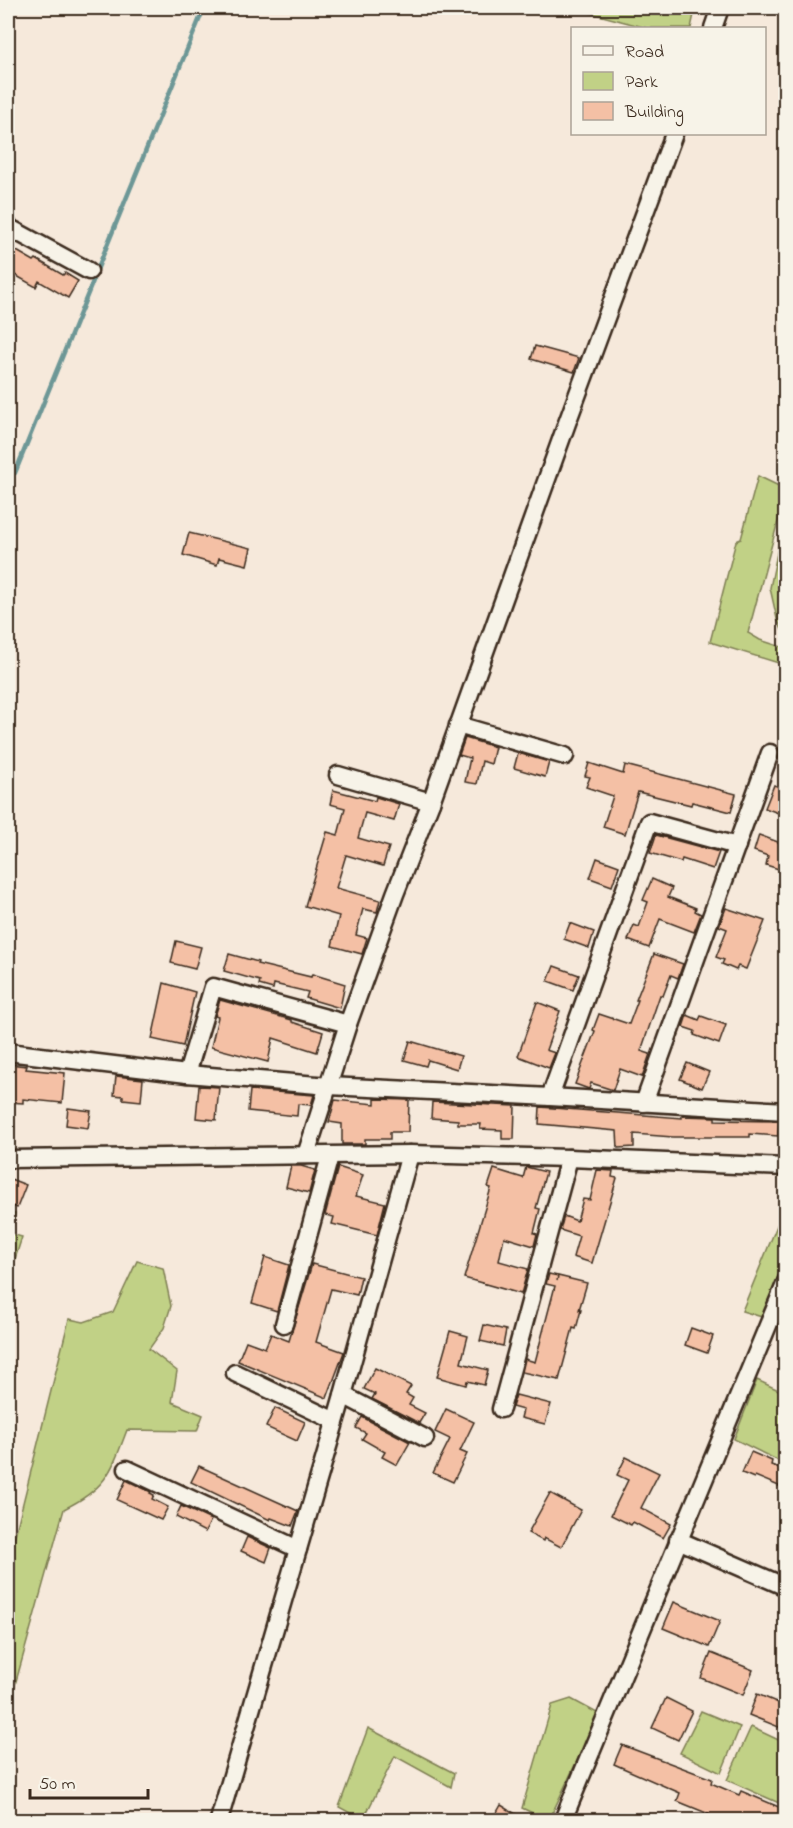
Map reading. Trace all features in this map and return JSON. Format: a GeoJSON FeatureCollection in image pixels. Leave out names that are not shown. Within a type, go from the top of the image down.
{"type":"FeatureCollection","features":[{"type":"Feature","properties":{"kind":"street"},"geometry":{"type":"LineString","coordinates":[[713,27],[720,8]]}},
{"type":"Feature","properties":{"kind":"street"},"geometry":{"type":"LineString","coordinates":[[306,1155],[348,1024],[674,135]]}},
{"type":"Feature","properties":{"kind":"street"},"geometry":{"type":"LineString","coordinates":[[8,226],[89,271]]}},
{"type":"Feature","properties":{"kind":"street"},"geometry":{"type":"LineString","coordinates":[[458,725],[564,756]]}},
{"type":"Feature","properties":{"kind":"street"},"geometry":{"type":"LineString","coordinates":[[644,1103],[770,753]]}},
{"type":"Feature","properties":{"kind":"street"},"geometry":{"type":"LineString","coordinates":[[338,775],[431,802]]}},
{"type":"Feature","properties":{"kind":"street"},"geometry":{"type":"LineString","coordinates":[[549,1097],[649,822],[737,846]]}},
{"type":"Feature","properties":{"kind":"street"},"geometry":{"type":"LineString","coordinates":[[187,1074],[213,987],[348,1024]]}},
{"type":"Feature","properties":{"kind":"street"},"geometry":{"type":"LineString","coordinates":[[8,1052],[187,1074],[329,1086],[786,1111]]}},
{"type":"Feature","properties":{"kind":"street"},"geometry":{"type":"LineString","coordinates":[[8,1159],[410,1154],[786,1167]]}},
{"type":"Feature","properties":{"kind":"street"},"geometry":{"type":"LineString","coordinates":[[219,1821],[343,1395],[410,1154]]}},
{"type":"Feature","properties":{"kind":"street"},"geometry":{"type":"LineString","coordinates":[[284,1324],[330,1156]]}},
{"type":"Feature","properties":{"kind":"street"},"geometry":{"type":"LineString","coordinates":[[501,1409],[569,1158]]}},
{"type":"Feature","properties":{"kind":"street"},"geometry":{"type":"LineString","coordinates":[[563,1821],[786,1282]]}},
{"type":"Feature","properties":{"kind":"street"},"geometry":{"type":"LineString","coordinates":[[235,1373],[335,1421]]}},
{"type":"Feature","properties":{"kind":"street"},"geometry":{"type":"LineString","coordinates":[[343,1395],[425,1438]]}},
{"type":"Feature","properties":{"kind":"street"},"geometry":{"type":"LineString","coordinates":[[127,1469],[298,1549]]}},
{"type":"Feature","properties":{"kind":"street"},"geometry":{"type":"LineString","coordinates":[[678,1540],[786,1587]]}},
{"type":"Feature","properties":{"kind":"green space"},"geometry":{"type":"Polygon","coordinates":[[[592,8],[695,8],[691,27],[643,27],[591,13],[592,8]]]}},
{"type":"Feature","properties":{"kind":"green space"},"geometry":{"type":"Polygon","coordinates":[[[758,476],[783,488],[781,510],[748,633],[760,640],[785,648],[785,665],[710,642],[736,541],[741,539],[758,476]]]}},
{"type":"Feature","properties":{"kind":"green space"},"geometry":{"type":"Polygon","coordinates":[[[785,513],[786,636],[777,619],[770,588],[785,513]]]}},
{"type":"Feature","properties":{"kind":"green space"},"geometry":{"type":"Polygon","coordinates":[[[785,1206],[785,1259],[762,1317],[742,1311],[785,1206]]]}},
{"type":"Feature","properties":{"kind":"green space"},"geometry":{"type":"Polygon","coordinates":[[[8,1210],[15,1213],[11,1234],[22,1237],[8,1281],[8,1210]]]}},
{"type":"Feature","properties":{"kind":"green space"},"geometry":{"type":"Polygon","coordinates":[[[137,1261],[163,1268],[171,1306],[164,1328],[149,1349],[177,1371],[172,1402],[203,1415],[197,1431],[127,1430],[111,1468],[99,1486],[64,1509],[8,1710],[8,1563],[69,1319],[84,1322],[113,1312],[137,1261]]]}},
{"type":"Feature","properties":{"kind":"green space"},"geometry":{"type":"Polygon","coordinates":[[[757,1380],[785,1393],[785,1464],[734,1439],[757,1380]]]}},
{"type":"Feature","properties":{"kind":"green space"},"geometry":{"type":"Polygon","coordinates":[[[571,1699],[599,1714],[547,1820],[522,1808],[552,1705],[571,1699]]]}},
{"type":"Feature","properties":{"kind":"green space"},"geometry":{"type":"Polygon","coordinates":[[[701,1711],[740,1727],[721,1773],[680,1753],[701,1711]]]}},
{"type":"Feature","properties":{"kind":"green space"},"geometry":{"type":"Polygon","coordinates":[[[751,1727],[785,1743],[785,1792],[779,1803],[727,1780],[751,1727]]]}},
{"type":"Feature","properties":{"kind":"green space"},"geometry":{"type":"Polygon","coordinates":[[[368,1728],[454,1773],[451,1787],[395,1756],[363,1820],[339,1807],[368,1728]]]}},
{"type":"Feature","properties":{"kind":"building"},"geometry":{"type":"Polygon","coordinates":[[[8,246],[78,281],[68,298],[39,281],[36,287],[8,271],[8,246]]]}},
{"type":"Feature","properties":{"kind":"building"},"geometry":{"type":"Polygon","coordinates":[[[535,346],[579,358],[574,372],[531,359],[535,346]]]}},
{"type":"Feature","properties":{"kind":"building"},"geometry":{"type":"Polygon","coordinates":[[[189,533],[251,548],[247,565],[219,558],[217,565],[183,555],[189,533]]]}},
{"type":"Feature","properties":{"kind":"building"},"geometry":{"type":"Polygon","coordinates":[[[465,738],[495,747],[491,764],[482,761],[477,784],[465,782],[470,758],[459,755],[465,738]]]}},
{"type":"Feature","properties":{"kind":"building"},"geometry":{"type":"Polygon","coordinates":[[[518,753],[549,762],[545,777],[514,768],[518,753]]]}},
{"type":"Feature","properties":{"kind":"building"},"geometry":{"type":"Polygon","coordinates":[[[589,763],[623,774],[625,765],[736,794],[731,812],[638,792],[625,834],[603,827],[613,796],[586,787],[590,777],[585,776],[589,763]]]}},
{"type":"Feature","properties":{"kind":"building"},"geometry":{"type":"Polygon","coordinates":[[[774,785],[786,789],[786,816],[765,808],[774,785]]]}},
{"type":"Feature","properties":{"kind":"building"},"geometry":{"type":"Polygon","coordinates":[[[333,790],[375,801],[376,797],[399,804],[394,821],[365,813],[358,838],[389,847],[383,866],[346,855],[336,888],[380,900],[377,912],[363,909],[356,935],[367,938],[362,954],[332,946],[339,916],[305,906],[327,832],[338,835],[345,808],[330,804],[333,790]]]}},
{"type":"Feature","properties":{"kind":"building"},"geometry":{"type":"Polygon","coordinates":[[[656,835],[719,852],[713,869],[682,859],[681,862],[650,853],[656,835]]]}},
{"type":"Feature","properties":{"kind":"building"},"geometry":{"type":"Polygon","coordinates":[[[759,835],[786,845],[786,859],[782,870],[766,865],[768,856],[754,851],[759,835]]]}},
{"type":"Feature","properties":{"kind":"building"},"geometry":{"type":"Polygon","coordinates":[[[597,858],[619,866],[612,886],[590,878],[597,858]]]}},
{"type":"Feature","properties":{"kind":"building"},"geometry":{"type":"Polygon","coordinates":[[[652,879],[672,888],[668,897],[696,908],[695,911],[701,914],[694,932],[660,919],[649,948],[628,940],[634,925],[639,927],[648,902],[643,900],[652,879]]]}},
{"type":"Feature","properties":{"kind":"building"},"geometry":{"type":"Polygon","coordinates":[[[726,908],[765,921],[746,969],[738,966],[736,970],[722,964],[724,960],[716,957],[727,929],[719,926],[726,908]]]}},
{"type":"Feature","properties":{"kind":"building"},"geometry":{"type":"Polygon","coordinates":[[[570,923],[594,932],[589,948],[564,939],[570,923]]]}},
{"type":"Feature","properties":{"kind":"building"},"geometry":{"type":"Polygon","coordinates":[[[176,941],[201,947],[195,969],[171,963],[176,941]]]}},
{"type":"Feature","properties":{"kind":"building"},"geometry":{"type":"Polygon","coordinates":[[[229,954],[258,962],[257,964],[311,977],[312,974],[345,984],[340,1008],[306,998],[308,992],[274,984],[273,989],[259,985],[260,981],[224,971],[229,954]]]}},
{"type":"Feature","properties":{"kind":"building"},"geometry":{"type":"Polygon","coordinates":[[[654,954],[683,964],[678,978],[671,975],[663,996],[660,995],[641,1051],[650,1054],[642,1077],[620,1069],[613,1090],[591,1083],[589,1089],[575,1084],[599,1014],[629,1024],[654,954]]]}},
{"type":"Feature","properties":{"kind":"building"},"geometry":{"type":"Polygon","coordinates":[[[554,966],[579,975],[573,990],[548,981],[554,966]]]}},
{"type":"Feature","properties":{"kind":"building"},"geometry":{"type":"Polygon","coordinates":[[[164,983],[195,992],[183,1046],[152,1039],[164,983]]]}},
{"type":"Feature","properties":{"kind":"building"},"geometry":{"type":"Polygon","coordinates":[[[220,1000],[292,1020],[292,1022],[323,1032],[317,1052],[273,1038],[268,1062],[211,1047],[218,1017],[215,1016],[220,1000]]]}},
{"type":"Feature","properties":{"kind":"building"},"geometry":{"type":"Polygon","coordinates":[[[537,1002],[560,1011],[546,1050],[555,1053],[549,1068],[518,1056],[537,1002]]]}},
{"type":"Feature","properties":{"kind":"building"},"geometry":{"type":"Polygon","coordinates":[[[687,1015],[699,1020],[701,1016],[726,1025],[719,1044],[694,1035],[695,1031],[683,1027],[687,1015]]]}},
{"type":"Feature","properties":{"kind":"building"},"geometry":{"type":"Polygon","coordinates":[[[410,1041],[461,1056],[457,1069],[428,1060],[426,1066],[404,1060],[410,1041]]]}},
{"type":"Feature","properties":{"kind":"building"},"geometry":{"type":"Polygon","coordinates":[[[687,1063],[709,1072],[702,1088],[680,1079],[687,1063]]]}},
{"type":"Feature","properties":{"kind":"building"},"geometry":{"type":"Polygon","coordinates":[[[8,1064],[27,1066],[26,1069],[65,1073],[62,1103],[23,1099],[23,1103],[8,1102],[8,1064]]]}},
{"type":"Feature","properties":{"kind":"building"},"geometry":{"type":"Polygon","coordinates":[[[116,1076],[143,1079],[141,1101],[123,1099],[123,1096],[114,1095],[116,1076]]]}},
{"type":"Feature","properties":{"kind":"building"},"geometry":{"type":"Polygon","coordinates":[[[199,1086],[219,1087],[216,1120],[196,1118],[199,1086]]]}},
{"type":"Feature","properties":{"kind":"building"},"geometry":{"type":"Polygon","coordinates":[[[250,1090],[314,1095],[311,1105],[298,1104],[297,1116],[248,1111],[250,1090]]]}},
{"type":"Feature","properties":{"kind":"building"},"geometry":{"type":"Polygon","coordinates":[[[375,1099],[409,1100],[408,1132],[390,1132],[390,1139],[365,1139],[365,1144],[342,1144],[342,1124],[329,1122],[335,1100],[375,1104],[375,1099]]]}},
{"type":"Feature","properties":{"kind":"building"},"geometry":{"type":"Polygon","coordinates":[[[432,1102],[515,1106],[514,1139],[502,1139],[502,1130],[480,1129],[481,1124],[458,1124],[458,1120],[431,1118],[432,1102]]]}},
{"type":"Feature","properties":{"kind":"building"},"geometry":{"type":"Polygon","coordinates":[[[540,1107],[682,1118],[682,1116],[715,1117],[715,1120],[779,1121],[778,1136],[750,1134],[750,1137],[673,1137],[634,1134],[634,1147],[618,1148],[617,1131],[539,1124],[540,1107]]]}},
{"type":"Feature","properties":{"kind":"building"},"geometry":{"type":"Polygon","coordinates":[[[68,1108],[91,1111],[88,1128],[66,1125],[68,1108]]]}},
{"type":"Feature","properties":{"kind":"building"},"geometry":{"type":"Polygon","coordinates":[[[291,1166],[315,1170],[309,1193],[286,1187],[291,1166]]]}},
{"type":"Feature","properties":{"kind":"building"},"geometry":{"type":"Polygon","coordinates":[[[338,1167],[363,1175],[356,1196],[385,1203],[377,1235],[332,1224],[334,1217],[325,1215],[338,1167]]]}},
{"type":"Feature","properties":{"kind":"building"},"geometry":{"type":"Polygon","coordinates":[[[526,1167],[546,1172],[536,1208],[540,1209],[534,1233],[537,1234],[534,1246],[504,1237],[499,1261],[528,1269],[521,1294],[464,1278],[491,1188],[488,1187],[494,1169],[523,1178],[526,1167]]]}},
{"type":"Feature","properties":{"kind":"building"},"geometry":{"type":"Polygon","coordinates":[[[597,1170],[613,1171],[612,1177],[617,1178],[592,1263],[573,1257],[579,1236],[560,1230],[564,1216],[577,1221],[583,1199],[590,1200],[597,1170]]]}},
{"type":"Feature","properties":{"kind":"building"},"geometry":{"type":"Polygon","coordinates":[[[8,1178],[26,1185],[17,1208],[8,1204],[8,1178]]]}},
{"type":"Feature","properties":{"kind":"building"},"geometry":{"type":"Polygon","coordinates":[[[265,1257],[289,1265],[277,1311],[252,1303],[265,1257]]]}},
{"type":"Feature","properties":{"kind":"building"},"geometry":{"type":"Polygon","coordinates":[[[312,1264],[361,1277],[357,1295],[331,1289],[316,1342],[344,1352],[327,1398],[238,1361],[246,1341],[265,1348],[271,1334],[289,1341],[312,1264]]]}},
{"type":"Feature","properties":{"kind":"building"},"geometry":{"type":"Polygon","coordinates":[[[549,1274],[587,1283],[576,1329],[573,1328],[559,1380],[522,1372],[525,1359],[535,1362],[555,1286],[546,1284],[549,1274]]]}},
{"type":"Feature","properties":{"kind":"building"},"geometry":{"type":"Polygon","coordinates":[[[484,1325],[506,1330],[503,1346],[480,1341],[484,1325]]]}},
{"type":"Feature","properties":{"kind":"building"},"geometry":{"type":"Polygon","coordinates":[[[691,1328],[713,1336],[707,1353],[685,1345],[691,1328]]]}},
{"type":"Feature","properties":{"kind":"building"},"geometry":{"type":"Polygon","coordinates":[[[450,1331],[468,1336],[461,1363],[488,1370],[484,1385],[467,1381],[466,1385],[437,1377],[450,1331]]]}},
{"type":"Feature","properties":{"kind":"building"},"geometry":{"type":"Polygon","coordinates":[[[375,1368],[411,1386],[406,1394],[413,1398],[409,1405],[425,1413],[419,1423],[372,1399],[375,1394],[364,1389],[375,1368]]]}},
{"type":"Feature","properties":{"kind":"building"},"geometry":{"type":"Polygon","coordinates":[[[516,1395],[551,1404],[545,1424],[521,1418],[523,1410],[512,1407],[516,1395]]]}},
{"type":"Feature","properties":{"kind":"building"},"geometry":{"type":"Polygon","coordinates":[[[275,1408],[305,1422],[297,1441],[266,1427],[275,1408]]]}},
{"type":"Feature","properties":{"kind":"building"},"geometry":{"type":"Polygon","coordinates":[[[446,1409],[474,1422],[460,1451],[467,1454],[453,1482],[433,1473],[450,1439],[435,1432],[446,1409]]]}},
{"type":"Feature","properties":{"kind":"building"},"geometry":{"type":"Polygon","coordinates":[[[362,1417],[410,1442],[397,1465],[382,1457],[385,1452],[362,1439],[366,1433],[356,1428],[362,1417]]]}},
{"type":"Feature","properties":{"kind":"building"},"geometry":{"type":"Polygon","coordinates":[[[751,1452],[772,1461],[771,1465],[786,1470],[786,1489],[742,1473],[751,1452]]]}},
{"type":"Feature","properties":{"kind":"building"},"geometry":{"type":"Polygon","coordinates":[[[626,1457],[659,1473],[641,1508],[671,1524],[663,1538],[633,1522],[631,1525],[611,1515],[628,1480],[617,1475],[626,1457]]]}},
{"type":"Feature","properties":{"kind":"building"},"geometry":{"type":"Polygon","coordinates":[[[199,1466],[298,1511],[292,1526],[271,1518],[270,1520],[191,1482],[199,1466]]]}},
{"type":"Feature","properties":{"kind":"building"},"geometry":{"type":"Polygon","coordinates":[[[126,1480],[151,1492],[154,1495],[152,1499],[168,1507],[161,1520],[117,1500],[126,1480]]]}},
{"type":"Feature","properties":{"kind":"building"},"geometry":{"type":"Polygon","coordinates":[[[550,1493],[581,1510],[561,1547],[528,1533],[550,1493]]]}},
{"type":"Feature","properties":{"kind":"building"},"geometry":{"type":"Polygon","coordinates":[[[181,1506],[211,1520],[205,1532],[176,1517],[181,1506]]]}},
{"type":"Feature","properties":{"kind":"building"},"geometry":{"type":"Polygon","coordinates":[[[247,1537],[271,1548],[266,1562],[241,1551],[247,1537]]]}},
{"type":"Feature","properties":{"kind":"building"},"geometry":{"type":"Polygon","coordinates":[[[674,1602],[720,1621],[709,1647],[663,1628],[674,1602]]]}},
{"type":"Feature","properties":{"kind":"building"},"geometry":{"type":"Polygon","coordinates":[[[711,1653],[753,1670],[743,1695],[701,1678],[711,1653]]]}},
{"type":"Feature","properties":{"kind":"building"},"geometry":{"type":"Polygon","coordinates":[[[757,1694],[786,1706],[786,1730],[749,1715],[757,1694]]]}},
{"type":"Feature","properties":{"kind":"building"},"geometry":{"type":"Polygon","coordinates":[[[666,1698],[692,1711],[678,1740],[652,1728],[666,1698]]]}},
{"type":"Feature","properties":{"kind":"building"},"geometry":{"type":"Polygon","coordinates":[[[622,1745],[712,1779],[711,1783],[739,1795],[741,1791],[786,1810],[786,1821],[720,1821],[677,1801],[680,1793],[614,1764],[622,1745]]]}},
{"type":"Feature","properties":{"kind":"building"},"geometry":{"type":"Polygon","coordinates":[[[501,1805],[527,1821],[492,1821],[501,1805]]]}},
{"type":"Feature","properties":{"kind":"waterway"},"geometry":{"type":"LineString","coordinates":[[97,270],[204,8]]}},
{"type":"Feature","properties":{"kind":"waterway"},"geometry":{"type":"LineString","coordinates":[[15,473],[93,281]]}},
{"type":"Feature","properties":{"kind":"waterway"},"geometry":{"type":"LineString","coordinates":[[8,489],[10,483]]}}]}
